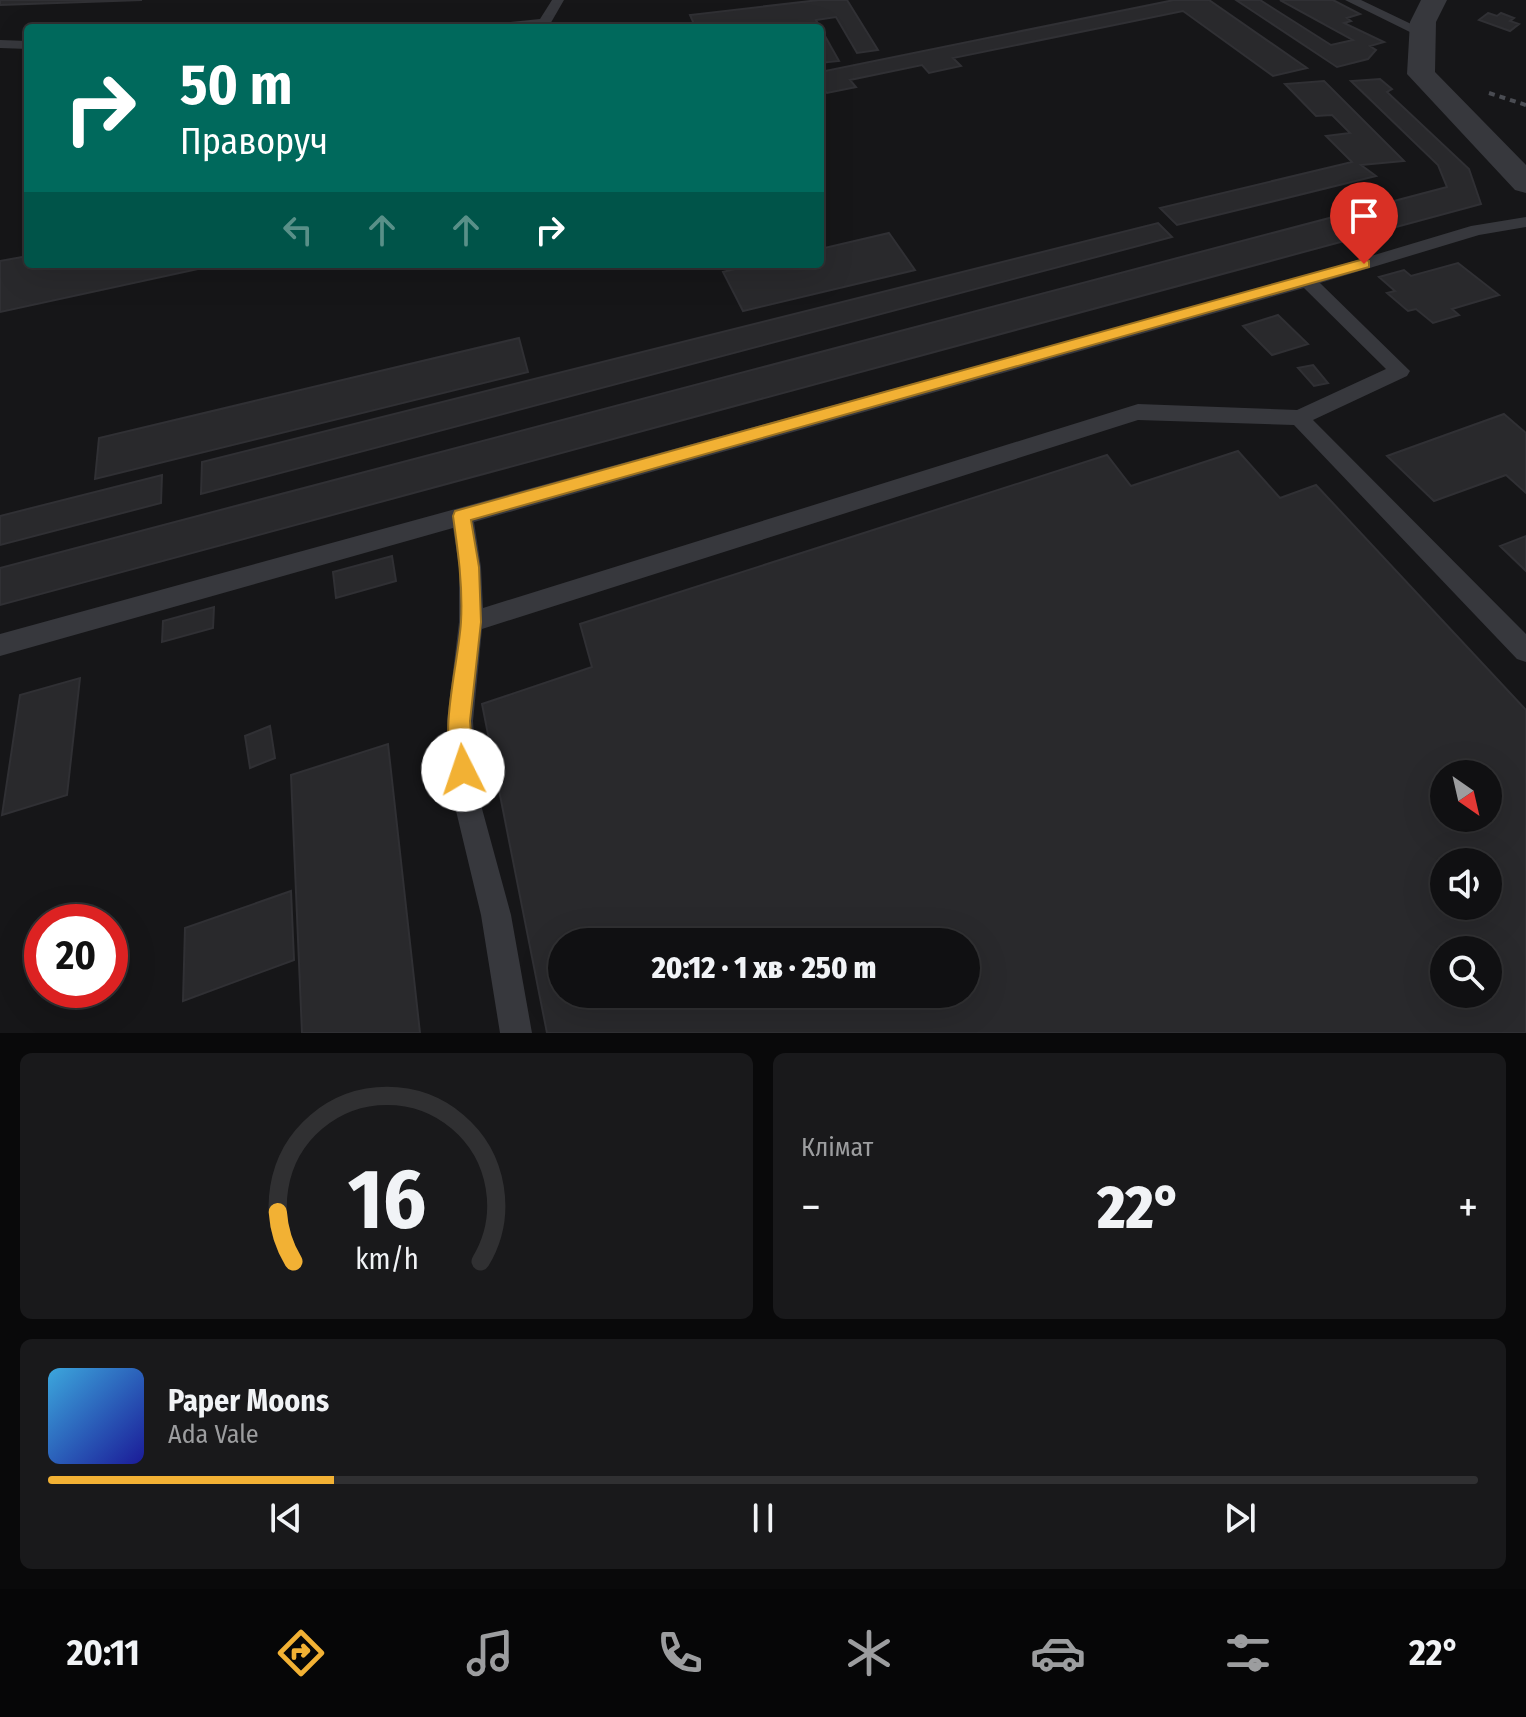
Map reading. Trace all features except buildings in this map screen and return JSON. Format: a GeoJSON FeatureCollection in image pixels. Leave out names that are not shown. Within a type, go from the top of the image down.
{"type":"FeatureCollection","features":[{"type":"Feature","properties":{"kind":"street"},"geometry":{"type":"LineString","coordinates":[[1434,0],[1423,22],[1421,74],[1526,183]]}},
{"type":"Feature","properties":{"kind":"lane"},"geometry":{"type":"LineString","coordinates":[[533,24],[544,23],[558,0]]}},
{"type":"Feature","properties":{"kind":"lane"},"geometry":{"type":"LineString","coordinates":[[1351,0],[1423,33]]}},
{"type":"Feature","properties":{"kind":"lane"},"geometry":{"type":"LineString","coordinates":[[0,44],[24,45]]}},
{"type":"Feature","properties":{"kind":"lane"},"geometry":{"type":"LineString","coordinates":[[0,645],[1307,281],[1477,230],[1526,222]]}},
{"type":"Feature","properties":{"kind":"lane"},"geometry":{"type":"LineString","coordinates":[[471,622],[1138,412],[1299,418],[1400,371],[1307,281]]}},
{"type":"Feature","properties":{"kind":"lane"},"geometry":{"type":"LineString","coordinates":[[1299,418],[1526,651]]}},
{"type":"Feature","properties":{"kind":"lane"},"geometry":{"type":"LineString","coordinates":[[462,516],[470,567],[471,622],[460,721],[465,794],[496,915],[516,1033]]}},
{"type":"Feature","properties":{"kind":"railway"},"geometry":{"type":"LineString","coordinates":[[1489,93],[1526,105]]}},
{"type":"Feature","properties":{"kind":"route"},"geometry":{"type":"LineString","coordinates":[[463,770],[460,721],[471,622],[470,567],[462,516],[1364,264]]}}]}
